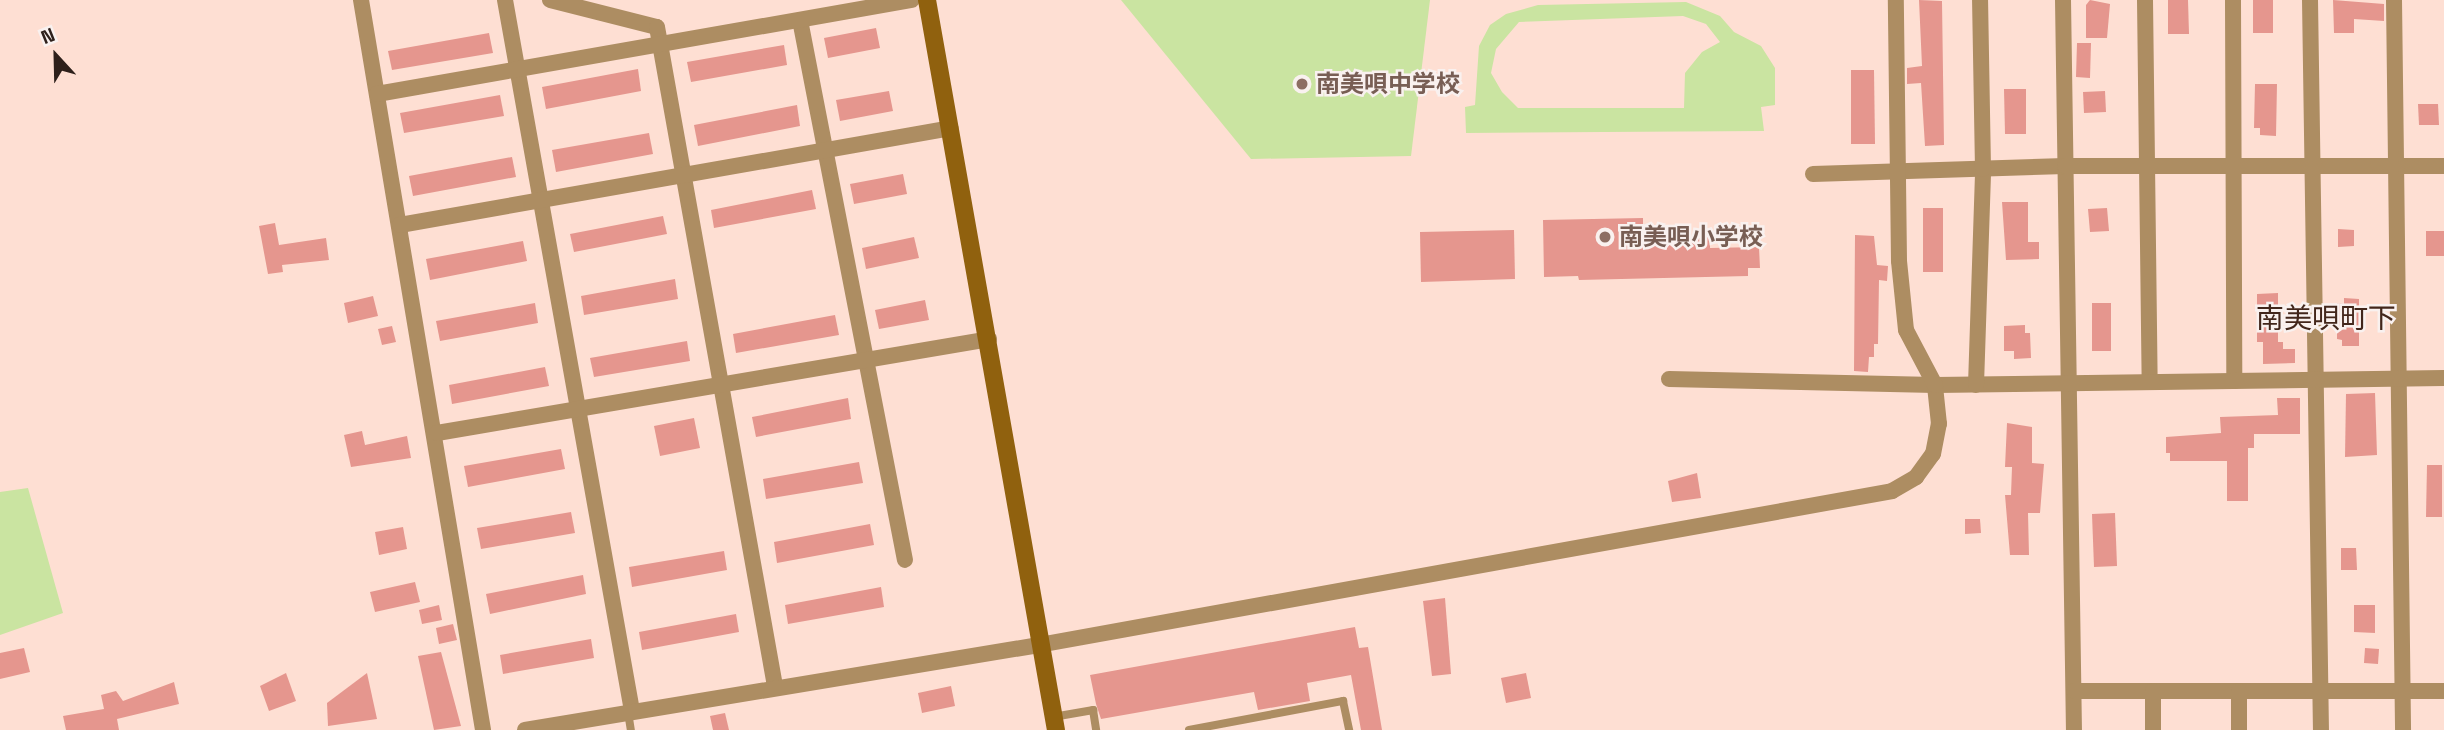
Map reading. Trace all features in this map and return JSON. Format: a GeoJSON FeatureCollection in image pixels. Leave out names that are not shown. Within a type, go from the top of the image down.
{"type":"FeatureCollection","features":[{"type":"Feature","properties":{"kind":"street"},"geometry":{"type":"LineString","coordinates":[[360,0],[437,433],[483,730]]}},
{"type":"Feature","properties":{"kind":"street"},"geometry":{"type":"LineString","coordinates":[[505,0],[630,711]]}},
{"type":"Feature","properties":{"kind":"street"},"geometry":{"type":"LineString","coordinates":[[550,0],[657,27],[775,686]]}},
{"type":"Feature","properties":{"kind":"street"},"geometry":{"type":"LineString","coordinates":[[377,94],[912,0]]}},
{"type":"Feature","properties":{"kind":"street"},"geometry":{"type":"LineString","coordinates":[[927,0],[1055,724]]}},
{"type":"Feature","properties":{"kind":"street"},"geometry":{"type":"LineString","coordinates":[[525,730],[775,686],[1039,645],[1892,491],[1916,477],[1933,454],[1939,424],[1935,385],[1906,330],[1898,171],[1896,0]]}},
{"type":"Feature","properties":{"kind":"street"},"geometry":{"type":"LineString","coordinates":[[1976,385],[1983,169],[1980,0]]}},
{"type":"Feature","properties":{"kind":"street"},"geometry":{"type":"LineString","coordinates":[[2063,0],[2066,384],[2074,730]]}},
{"type":"Feature","properties":{"kind":"street"},"geometry":{"type":"LineString","coordinates":[[2145,0],[2150,382]]}},
{"type":"Feature","properties":{"kind":"street"},"geometry":{"type":"LineString","coordinates":[[2232,0],[2235,167],[2234,381]]}},
{"type":"Feature","properties":{"kind":"street"},"geometry":{"type":"LineString","coordinates":[[2310,0],[2321,730]]}},
{"type":"Feature","properties":{"kind":"street"},"geometry":{"type":"LineString","coordinates":[[2394,0],[2403,730]]}},
{"type":"Feature","properties":{"kind":"street"},"geometry":{"type":"LineString","coordinates":[[800,20],[863,361],[905,560]]}},
{"type":"Feature","properties":{"kind":"street"},"geometry":{"type":"LineString","coordinates":[[400,225],[685,177],[950,128]]}},
{"type":"Feature","properties":{"kind":"street"},"geometry":{"type":"LineString","coordinates":[[1814,174],[2066,166],[2444,166]]}},
{"type":"Feature","properties":{"kind":"street"},"geometry":{"type":"LineString","coordinates":[[437,433],[989,339]]}},
{"type":"Feature","properties":{"kind":"street"},"geometry":{"type":"LineString","coordinates":[[1669,379],[1976,385],[2444,378]]}},
{"type":"Feature","properties":{"kind":"street"},"geometry":{"type":"LineString","coordinates":[[2074,691],[2444,691]]}},
{"type":"Feature","properties":{"kind":"street"},"geometry":{"type":"LineString","coordinates":[[2153,691],[2153,730]]}},
{"type":"Feature","properties":{"kind":"street"},"geometry":{"type":"LineString","coordinates":[[2239,691],[2239,730]]}},
{"type":"Feature","properties":{"kind":"lane"},"geometry":{"type":"LineString","coordinates":[[1189,730],[1343,701],[1349,730]]}},
{"type":"Feature","properties":{"kind":"lane"},"geometry":{"type":"LineString","coordinates":[[1055,724],[1093,710],[1096,730]]}},
{"type":"Feature","properties":{"kind":"lane"},"geometry":{"type":"LineString","coordinates":[[630,711],[631,730]]}},
{"type":"Feature","properties":{"kind":"green space","name":"南美唄中学校"},"geometry":{"type":"Polygon","coordinates":[[[1121,0],[1430,0],[1411,156],[1251,159],[1121,0]]]}},
{"type":"Feature","properties":{"kind":"green space"},"geometry":{"type":"Polygon","coordinates":[[[1686,2],[1720,16],[1734,32],[1761,46],[1775,68],[1775,105],[1761,107],[1764,131],[1466,133],[1465,107],[1475,105],[1479,46],[1490,25],[1506,14],[1538,5],[1686,2]],[[1683,16],[1519,22],[1496,49],[1491,73],[1502,92],[1518,108],[1684,108],[1685,73],[1702,52],[1720,42],[1706,24],[1683,16]]]}},
{"type":"Feature","properties":{"kind":"green space"},"geometry":{"type":"Polygon","coordinates":[[[28,488],[63,613],[0,635],[0,492],[28,488]]]}},
{"type":"Feature","properties":{"kind":"building"},"geometry":{"type":"Polygon","coordinates":[[[1919,0],[1942,1],[1944,145],[1925,146],[1921,83],[1907,84],[1907,68],[1922,66],[1919,0]]]}},
{"type":"Feature","properties":{"kind":"building"},"geometry":{"type":"Polygon","coordinates":[[[2090,0],[2110,4],[2107,38],[2086,38],[2086,5],[2090,0]]]}},
{"type":"Feature","properties":{"kind":"building"},"geometry":{"type":"Polygon","coordinates":[[[2168,0],[2188,0],[2189,34],[2168,34],[2168,0]]]}},
{"type":"Feature","properties":{"kind":"building"},"geometry":{"type":"Polygon","coordinates":[[[2253,0],[2273,0],[2273,33],[2253,33],[2253,0]]]}},
{"type":"Feature","properties":{"kind":"building"},"geometry":{"type":"Polygon","coordinates":[[[2333,0],[2384,4],[2384,21],[2354,19],[2354,33],[2334,33],[2333,0]]]}},
{"type":"Feature","properties":{"kind":"building"},"geometry":{"type":"Polygon","coordinates":[[[876,28],[880,48],[828,58],[824,38],[876,28]]]}},
{"type":"Feature","properties":{"kind":"building"},"geometry":{"type":"Polygon","coordinates":[[[489,33],[493,53],[392,70],[388,51],[489,33]]]}},
{"type":"Feature","properties":{"kind":"building"},"geometry":{"type":"Polygon","coordinates":[[[2077,43],[2091,43],[2090,78],[2076,77],[2077,43]]]}},
{"type":"Feature","properties":{"kind":"building"},"geometry":{"type":"Polygon","coordinates":[[[784,45],[787,65],[691,82],[687,62],[784,45]]]}},
{"type":"Feature","properties":{"kind":"building"},"geometry":{"type":"Polygon","coordinates":[[[638,69],[641,91],[546,109],[542,87],[638,69]]]}},
{"type":"Feature","properties":{"kind":"building"},"geometry":{"type":"Polygon","coordinates":[[[1851,70],[1874,70],[1875,144],[1851,144],[1851,70]]]}},
{"type":"Feature","properties":{"kind":"building"},"geometry":{"type":"Polygon","coordinates":[[[2255,84],[2277,84],[2276,136],[2260,135],[2260,128],[2254,128],[2255,84]]]}},
{"type":"Feature","properties":{"kind":"building"},"geometry":{"type":"Polygon","coordinates":[[[2004,89],[2026,89],[2026,134],[2005,134],[2004,89]]]}},
{"type":"Feature","properties":{"kind":"building"},"geometry":{"type":"Polygon","coordinates":[[[889,91],[893,111],[840,121],[836,100],[889,91]]]}},
{"type":"Feature","properties":{"kind":"building"},"geometry":{"type":"Polygon","coordinates":[[[2105,91],[2106,112],[2084,113],[2083,92],[2105,91]]]}},
{"type":"Feature","properties":{"kind":"building"},"geometry":{"type":"Polygon","coordinates":[[[500,95],[504,116],[404,133],[400,113],[500,95]]]}},
{"type":"Feature","properties":{"kind":"building"},"geometry":{"type":"Polygon","coordinates":[[[2418,104],[2438,104],[2439,125],[2419,125],[2418,104]]]}},
{"type":"Feature","properties":{"kind":"building"},"geometry":{"type":"Polygon","coordinates":[[[797,105],[800,126],[698,146],[694,125],[797,105]]]}},
{"type":"Feature","properties":{"kind":"building"},"geometry":{"type":"Polygon","coordinates":[[[649,133],[653,154],[556,172],[552,150],[649,133]]]}},
{"type":"Feature","properties":{"kind":"building"},"geometry":{"type":"Polygon","coordinates":[[[512,157],[516,177],[413,196],[409,176],[512,157]]]}},
{"type":"Feature","properties":{"kind":"building"},"geometry":{"type":"Polygon","coordinates":[[[903,174],[907,194],[854,204],[850,184],[903,174]]]}},
{"type":"Feature","properties":{"kind":"building"},"geometry":{"type":"Polygon","coordinates":[[[812,190],[816,209],[714,228],[711,210],[812,190]]]}},
{"type":"Feature","properties":{"kind":"building"},"geometry":{"type":"Polygon","coordinates":[[[2002,202],[2028,202],[2028,242],[2039,242],[2039,259],[2006,260],[2002,202]]]}},
{"type":"Feature","properties":{"kind":"building"},"geometry":{"type":"Polygon","coordinates":[[[1923,208],[1943,208],[1943,272],[1923,272],[1923,208]]]}},
{"type":"Feature","properties":{"kind":"building"},"geometry":{"type":"Polygon","coordinates":[[[2107,208],[2109,231],[2090,232],[2088,209],[2107,208]]]}},
{"type":"Feature","properties":{"kind":"building"},"geometry":{"type":"Polygon","coordinates":[[[663,216],[667,234],[574,252],[570,234],[663,216]]]}},
{"type":"Feature","properties":{"kind":"building"},"geometry":{"type":"Polygon","coordinates":[[[1643,218],[1643,229],[1664,229],[1665,237],[1710,236],[1710,248],[1759,247],[1760,268],[1748,268],[1748,276],[1579,280],[1578,276],[1544,277],[1543,220],[1643,218]]]}},
{"type":"Feature","properties":{"kind":"building"},"geometry":{"type":"Polygon","coordinates":[[[275,223],[279,245],[326,238],[329,260],[282,265],[283,272],[268,274],[259,226],[275,223]]]}},
{"type":"Feature","properties":{"kind":"building"},"geometry":{"type":"Polygon","coordinates":[[[2338,229],[2354,230],[2354,246],[2338,247],[2338,229]]]}},
{"type":"Feature","properties":{"kind":"building"},"geometry":{"type":"Polygon","coordinates":[[[1514,230],[1515,279],[1421,282],[1420,232],[1514,230]]]}},
{"type":"Feature","properties":{"kind":"building"},"geometry":{"type":"Polygon","coordinates":[[[2426,231],[2444,231],[2444,256],[2426,256],[2426,231]]]}},
{"type":"Feature","properties":{"kind":"building"},"geometry":{"type":"Polygon","coordinates":[[[1855,235],[1874,236],[1877,265],[1888,266],[1887,281],[1879,280],[1878,344],[1874,344],[1874,357],[1869,357],[1868,372],[1854,371],[1855,235]]]}},
{"type":"Feature","properties":{"kind":"building"},"geometry":{"type":"Polygon","coordinates":[[[914,237],[919,258],[866,269],[862,248],[914,237]]]}},
{"type":"Feature","properties":{"kind":"building"},"geometry":{"type":"Polygon","coordinates":[[[523,241],[527,261],[430,280],[426,259],[523,241]]]}},
{"type":"Feature","properties":{"kind":"building"},"geometry":{"type":"Polygon","coordinates":[[[675,279],[678,299],[584,315],[581,296],[675,279]]]}},
{"type":"Feature","properties":{"kind":"building"},"geometry":{"type":"Polygon","coordinates":[[[2278,293],[2278,342],[2283,342],[2283,349],[2295,349],[2295,363],[2263,364],[2263,342],[2257,342],[2257,294],[2278,293]]]}},
{"type":"Feature","properties":{"kind":"building"},"geometry":{"type":"Polygon","coordinates":[[[373,296],[378,316],[348,323],[344,303],[373,296]]]}},
{"type":"Feature","properties":{"kind":"building"},"geometry":{"type":"Polygon","coordinates":[[[2344,298],[2359,299],[2359,346],[2342,346],[2342,340],[2337,339],[2337,303],[2344,304],[2344,298]]]}},
{"type":"Feature","properties":{"kind":"building"},"geometry":{"type":"Polygon","coordinates":[[[925,300],[929,320],[879,329],[875,310],[925,300]]]}},
{"type":"Feature","properties":{"kind":"building"},"geometry":{"type":"Polygon","coordinates":[[[535,303],[538,323],[440,341],[436,321],[535,303]]]}},
{"type":"Feature","properties":{"kind":"building"},"geometry":{"type":"Polygon","coordinates":[[[2092,303],[2111,303],[2111,351],[2092,351],[2092,303]]]}},
{"type":"Feature","properties":{"kind":"building"},"geometry":{"type":"Polygon","coordinates":[[[835,315],[839,335],[736,353],[733,334],[835,315]]]}},
{"type":"Feature","properties":{"kind":"building"},"geometry":{"type":"Polygon","coordinates":[[[2025,325],[2025,333],[2030,333],[2031,358],[2014,359],[2014,351],[2004,351],[2004,326],[2025,325]]]}},
{"type":"Feature","properties":{"kind":"building"},"geometry":{"type":"Polygon","coordinates":[[[392,326],[396,342],[382,345],[378,329],[392,326]]]}},
{"type":"Feature","properties":{"kind":"building"},"geometry":{"type":"Polygon","coordinates":[[[687,341],[690,361],[594,377],[590,358],[687,341]]]}},
{"type":"Feature","properties":{"kind":"building"},"geometry":{"type":"Polygon","coordinates":[[[545,367],[549,386],[452,404],[449,385],[545,367]]]}},
{"type":"Feature","properties":{"kind":"building"},"geometry":{"type":"Polygon","coordinates":[[[2375,393],[2377,455],[2345,457],[2346,394],[2375,393]]]}},
{"type":"Feature","properties":{"kind":"building"},"geometry":{"type":"Polygon","coordinates":[[[848,398],[851,419],[756,437],[752,417],[848,398]]]}},
{"type":"Feature","properties":{"kind":"building"},"geometry":{"type":"Polygon","coordinates":[[[2277,398],[2300,398],[2300,434],[2254,434],[2254,448],[2248,448],[2248,501],[2227,501],[2227,461],[2170,461],[2170,453],[2166,453],[2166,437],[2221,433],[2220,417],[2278,415],[2277,398]]]}},
{"type":"Feature","properties":{"kind":"building"},"geometry":{"type":"Polygon","coordinates":[[[694,418],[700,448],[660,456],[654,426],[694,418]]]}},
{"type":"Feature","properties":{"kind":"building"},"geometry":{"type":"Polygon","coordinates":[[[2007,423],[2032,427],[2032,463],[2044,464],[2040,513],[2028,513],[2029,555],[2010,555],[2005,495],[2011,495],[2012,467],[2005,467],[2007,423]]]}},
{"type":"Feature","properties":{"kind":"building"},"geometry":{"type":"Polygon","coordinates":[[[362,431],[365,445],[407,436],[411,458],[351,467],[344,435],[362,431]]]}},
{"type":"Feature","properties":{"kind":"building"},"geometry":{"type":"Polygon","coordinates":[[[561,449],[565,469],[468,487],[464,466],[561,449]]]}},
{"type":"Feature","properties":{"kind":"building"},"geometry":{"type":"Polygon","coordinates":[[[859,462],[863,483],[766,499],[763,479],[859,462]]]}},
{"type":"Feature","properties":{"kind":"building"},"geometry":{"type":"Polygon","coordinates":[[[2427,465],[2442,465],[2442,517],[2426,517],[2427,465]]]}},
{"type":"Feature","properties":{"kind":"building"},"geometry":{"type":"Polygon","coordinates":[[[1697,473],[1701,498],[1672,502],[1668,481],[1697,473]]]}},
{"type":"Feature","properties":{"kind":"building"},"geometry":{"type":"Polygon","coordinates":[[[571,512],[575,533],[481,549],[477,528],[571,512]]]}},
{"type":"Feature","properties":{"kind":"building"},"geometry":{"type":"Polygon","coordinates":[[[2115,513],[2117,566],[2094,567],[2092,514],[2115,513]]]}},
{"type":"Feature","properties":{"kind":"building"},"geometry":{"type":"Polygon","coordinates":[[[1965,519],[1980,519],[1981,533],[1965,534],[1965,519]]]}},
{"type":"Feature","properties":{"kind":"building"},"geometry":{"type":"Polygon","coordinates":[[[870,524],[874,545],[777,563],[774,542],[870,524]]]}},
{"type":"Feature","properties":{"kind":"building"},"geometry":{"type":"Polygon","coordinates":[[[403,527],[407,549],[379,555],[375,532],[403,527]]]}},
{"type":"Feature","properties":{"kind":"building"},"geometry":{"type":"Polygon","coordinates":[[[2341,548],[2356,548],[2357,570],[2341,570],[2341,548]]]}},
{"type":"Feature","properties":{"kind":"building"},"geometry":{"type":"Polygon","coordinates":[[[724,551],[727,570],[632,587],[629,567],[724,551]]]}},
{"type":"Feature","properties":{"kind":"building"},"geometry":{"type":"Polygon","coordinates":[[[583,575],[586,594],[490,614],[486,594],[583,575]]]}},
{"type":"Feature","properties":{"kind":"building"},"geometry":{"type":"Polygon","coordinates":[[[415,582],[420,602],[375,612],[370,592],[415,582]]]}},
{"type":"Feature","properties":{"kind":"building"},"geometry":{"type":"Polygon","coordinates":[[[881,587],[884,607],[788,624],[785,605],[881,587]]]}},
{"type":"Feature","properties":{"kind":"building"},"geometry":{"type":"Polygon","coordinates":[[[1445,598],[1451,674],[1432,676],[1423,601],[1445,598]]]}},
{"type":"Feature","properties":{"kind":"building"},"geometry":{"type":"Polygon","coordinates":[[[439,605],[442,620],[422,624],[419,610],[439,605]]]}},
{"type":"Feature","properties":{"kind":"building"},"geometry":{"type":"Polygon","coordinates":[[[2354,605],[2375,605],[2375,633],[2354,632],[2354,605]]]}},
{"type":"Feature","properties":{"kind":"building"},"geometry":{"type":"Polygon","coordinates":[[[736,614],[739,632],[642,650],[639,632],[736,614]]]}},
{"type":"Feature","properties":{"kind":"building"},"geometry":{"type":"Polygon","coordinates":[[[453,624],[457,640],[439,644],[436,628],[453,624]]]}},
{"type":"Feature","properties":{"kind":"building"},"geometry":{"type":"Polygon","coordinates":[[[1355,627],[1359,648],[1368,647],[1382,730],[1361,730],[1351,675],[1307,683],[1310,701],[1258,710],[1254,692],[1101,719],[1096,704],[1090,675],[1355,627]]]}},
{"type":"Feature","properties":{"kind":"building"},"geometry":{"type":"Polygon","coordinates":[[[591,639],[594,658],[503,674],[500,655],[591,639]]]}},
{"type":"Feature","properties":{"kind":"building"},"geometry":{"type":"Polygon","coordinates":[[[24,648],[30,672],[0,679],[0,653],[24,648]]]}},
{"type":"Feature","properties":{"kind":"building"},"geometry":{"type":"Polygon","coordinates":[[[2365,648],[2379,649],[2378,664],[2364,663],[2365,648]]]}},
{"type":"Feature","properties":{"kind":"building"},"geometry":{"type":"Polygon","coordinates":[[[441,652],[461,726],[434,730],[418,656],[441,652]]]}},
{"type":"Feature","properties":{"kind":"building"},"geometry":{"type":"Polygon","coordinates":[[[286,673],[296,701],[269,711],[260,686],[286,673]]]}},
{"type":"Feature","properties":{"kind":"building"},"geometry":{"type":"Polygon","coordinates":[[[367,673],[377,719],[328,726],[327,703],[367,673]]]}},
{"type":"Feature","properties":{"kind":"building"},"geometry":{"type":"Polygon","coordinates":[[[1526,673],[1531,698],[1506,703],[1501,678],[1526,673]]]}},
{"type":"Feature","properties":{"kind":"building"},"geometry":{"type":"Polygon","coordinates":[[[174,682],[179,704],[117,719],[119,730],[66,730],[63,716],[104,709],[101,695],[116,691],[123,701],[174,682]]]}},
{"type":"Feature","properties":{"kind":"building"},"geometry":{"type":"Polygon","coordinates":[[[951,686],[955,706],[922,713],[918,693],[951,686]]]}},
{"type":"Feature","properties":{"kind":"building"},"geometry":{"type":"Polygon","coordinates":[[[725,713],[729,730],[713,730],[710,716],[725,713]]]}},
{"type":"Feature","properties":{"kind":"place","name":"南美唄中学校"},"geometry":{"type":"Point","coordinates":[1302,84]}},
{"type":"Feature","properties":{"kind":"place","name":"南美唄小学校"},"geometry":{"type":"Point","coordinates":[1605,237]}},
{"type":"Feature","properties":{"kind":"district","name":"南美唄町下"},"geometry":{"type":"Point","coordinates":[2326,318]}}]}
